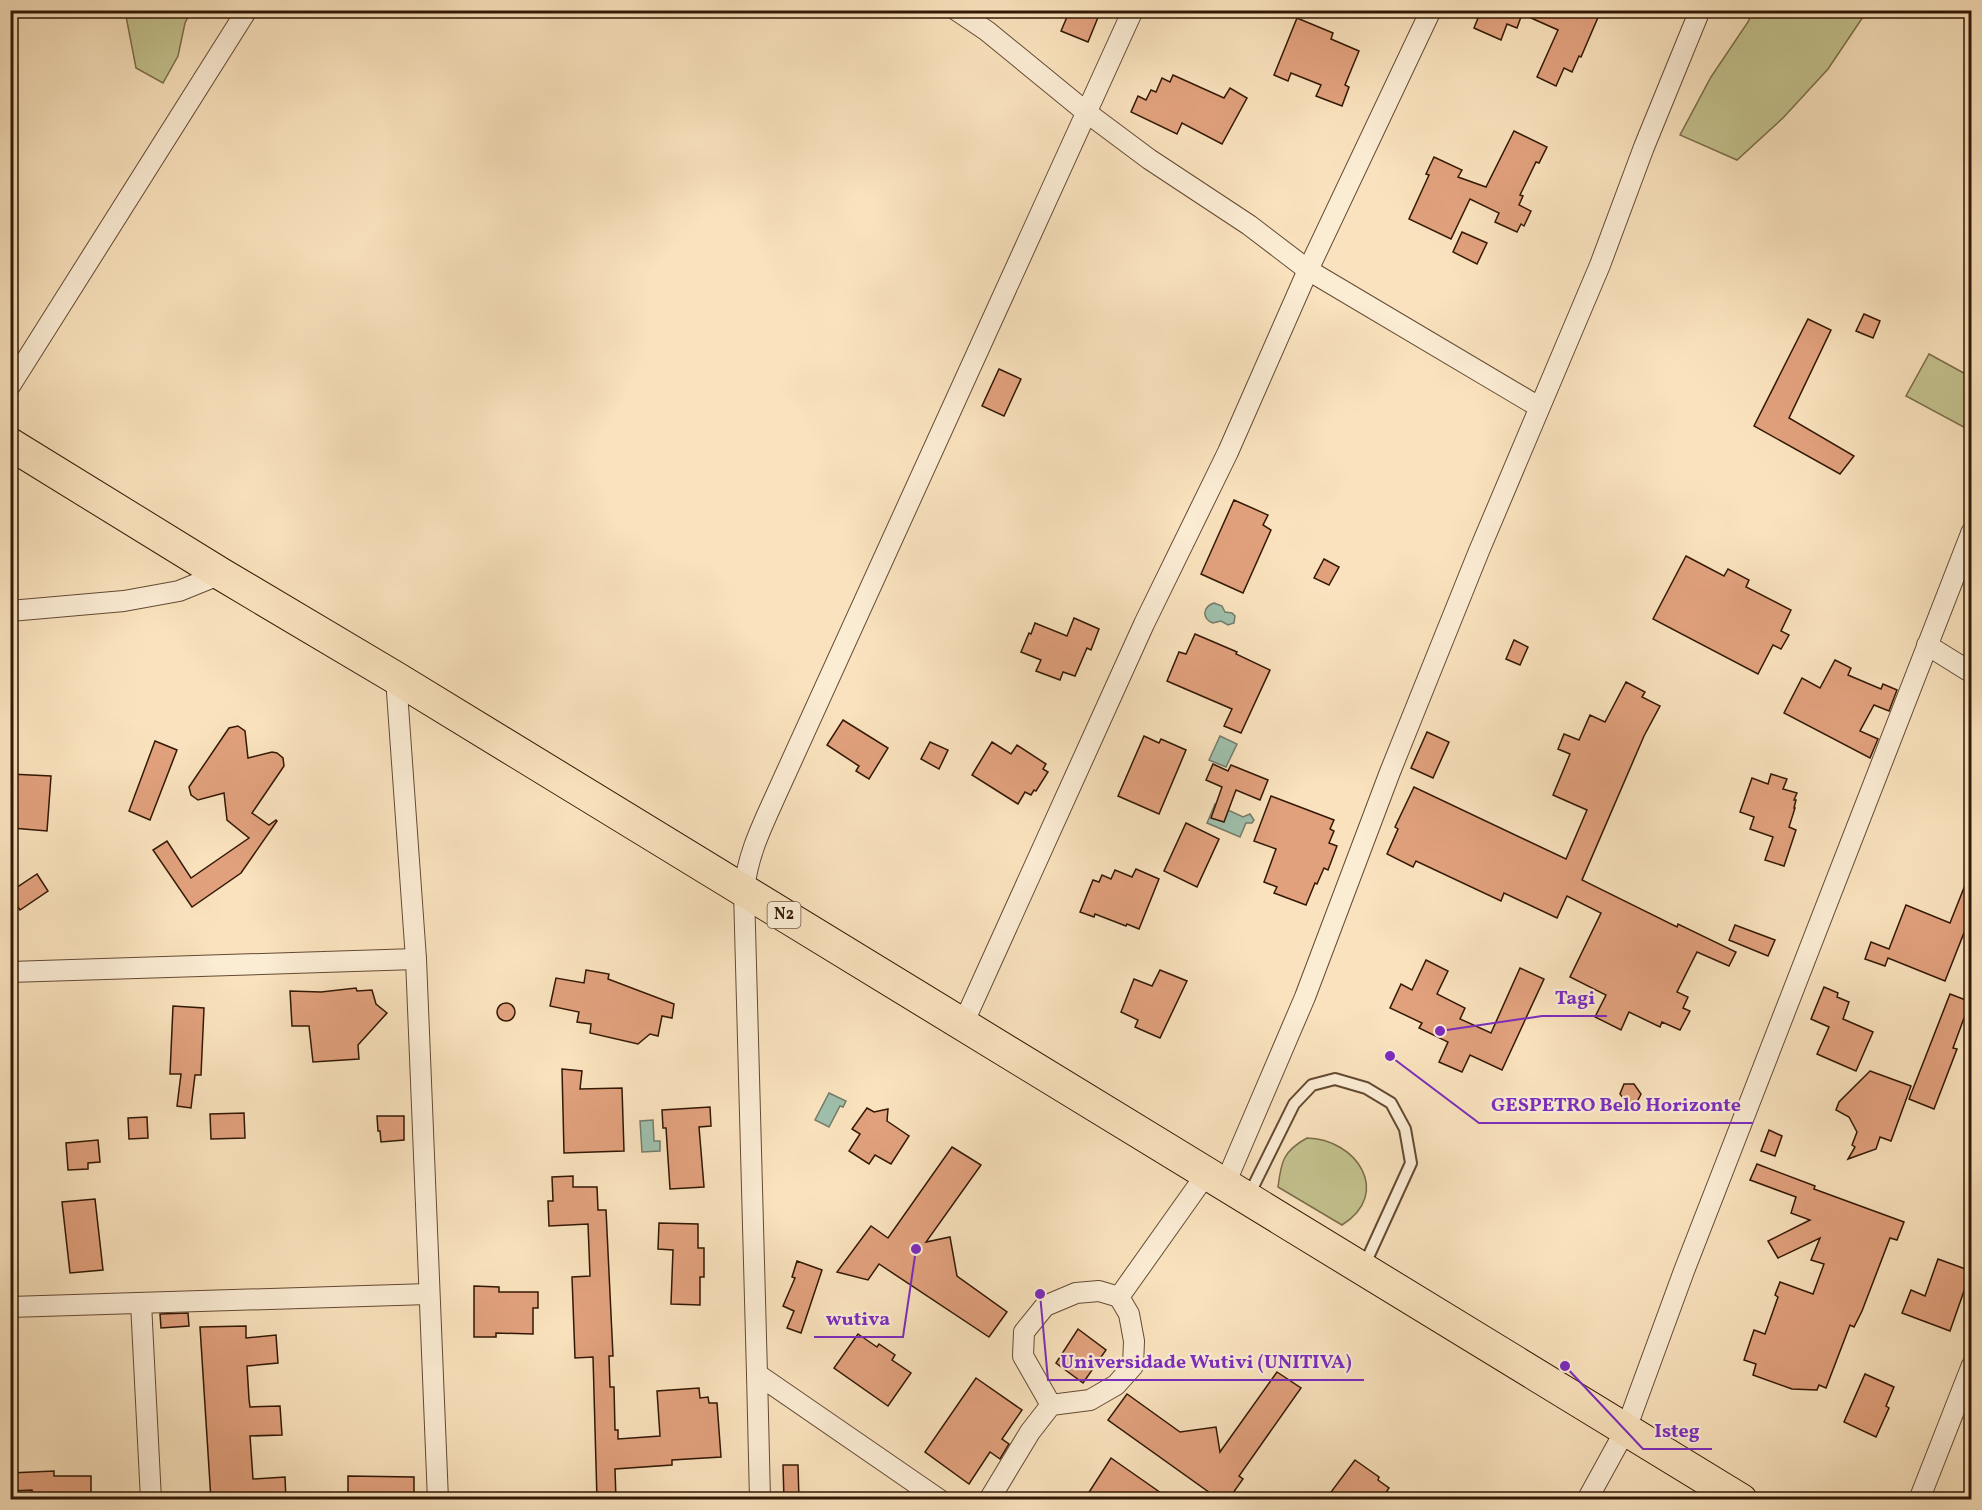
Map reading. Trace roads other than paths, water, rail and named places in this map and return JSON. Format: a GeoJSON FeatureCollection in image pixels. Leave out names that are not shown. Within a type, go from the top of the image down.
{"type":"FeatureCollection","features":[{"type":"Feature","properties":{"kind":"main road","name":"N2"},"geometry":{"type":"LineString","coordinates":[[10,444],[1741,1500]]}},
{"type":"Feature","properties":{"kind":"street"},"geometry":{"type":"LineString","coordinates":[[10,386],[248,10]]}},
{"type":"Feature","properties":{"kind":"street"},"geometry":{"type":"LineString","coordinates":[[956,10],[987,31],[1086,112],[1149,159],[1249,225],[1308,270],[1539,407]]}},
{"type":"Feature","properties":{"kind":"street"},"geometry":{"type":"LineString","coordinates":[[760,1500],[744,891],[746,873],[752,850],[776,795],[1134,10]]}},
{"type":"Feature","properties":{"kind":"street"},"geometry":{"type":"LineString","coordinates":[[963,1024],[1135,644],[1228,452],[1308,270],[1431,10]]}},
{"type":"Feature","properties":{"kind":"street"},"geometry":{"type":"LineString","coordinates":[[1119,1297],[1227,1185],[1305,997],[1394,761],[1539,407],[1600,265],[1644,147],[1700,10]]}},
{"type":"Feature","properties":{"kind":"street"},"geometry":{"type":"LineString","coordinates":[[1587,1500],[1626,1429],[1684,1271],[1971,531]]}},
{"type":"Feature","properties":{"kind":"street"},"geometry":{"type":"LineString","coordinates":[[10,611],[124,601],[179,591],[221,574]]}},
{"type":"Feature","properties":{"kind":"street"},"geometry":{"type":"LineString","coordinates":[[1927,645],[1971,674]]}},
{"type":"Feature","properties":{"kind":"street"},"geometry":{"type":"LineString","coordinates":[[396,678],[416,959],[438,1500]]}},
{"type":"Feature","properties":{"kind":"street"},"geometry":{"type":"LineString","coordinates":[[10,972],[416,959]]}},
{"type":"Feature","properties":{"kind":"street"},"geometry":{"type":"LineString","coordinates":[[989,1500],[1030,1432],[1051,1405],[1090,1400],[1116,1385],[1133,1366],[1134,1341],[1129,1314],[1119,1297],[1099,1291],[1076,1293],[1045,1306],[1024,1332],[1023,1356],[1051,1405]]}},
{"type":"Feature","properties":{"kind":"street"},"geometry":{"type":"LineString","coordinates":[[10,1307],[429,1294]]}},
{"type":"Feature","properties":{"kind":"street"},"geometry":{"type":"LineString","coordinates":[[141,1303],[151,1500]]}},
{"type":"Feature","properties":{"kind":"street"},"geometry":{"type":"LineString","coordinates":[[1919,1500],[1971,1365]]}},
{"type":"Feature","properties":{"kind":"street"},"geometry":{"type":"LineString","coordinates":[[757,1374],[940,1500]]}},
{"type":"Feature","properties":{"kind":"lane"},"geometry":{"type":"LineString","coordinates":[[1227,1185],[1312,1085],[1335,1079],[1366,1088],[1391,1103],[1405,1129],[1411,1163],[1363,1269]]}},
{"type":"Feature","properties":{"kind":"place","name":"Tagi"},"geometry":{"type":"Point","coordinates":[1440,1031]}},
{"type":"Feature","properties":{"kind":"place","name":"GESPETRO Belo Horizonte"},"geometry":{"type":"Point","coordinates":[1390,1056]}},
{"type":"Feature","properties":{"kind":"place","name":"wutiva"},"geometry":{"type":"Point","coordinates":[916,1249]}},
{"type":"Feature","properties":{"kind":"place","name":"Universidade Wutivi (UNITIVA)"},"geometry":{"type":"Point","coordinates":[1040,1294]}},
{"type":"Feature","properties":{"kind":"place","name":"Isteg"},"geometry":{"type":"Point","coordinates":[1565,1366]}}]}
